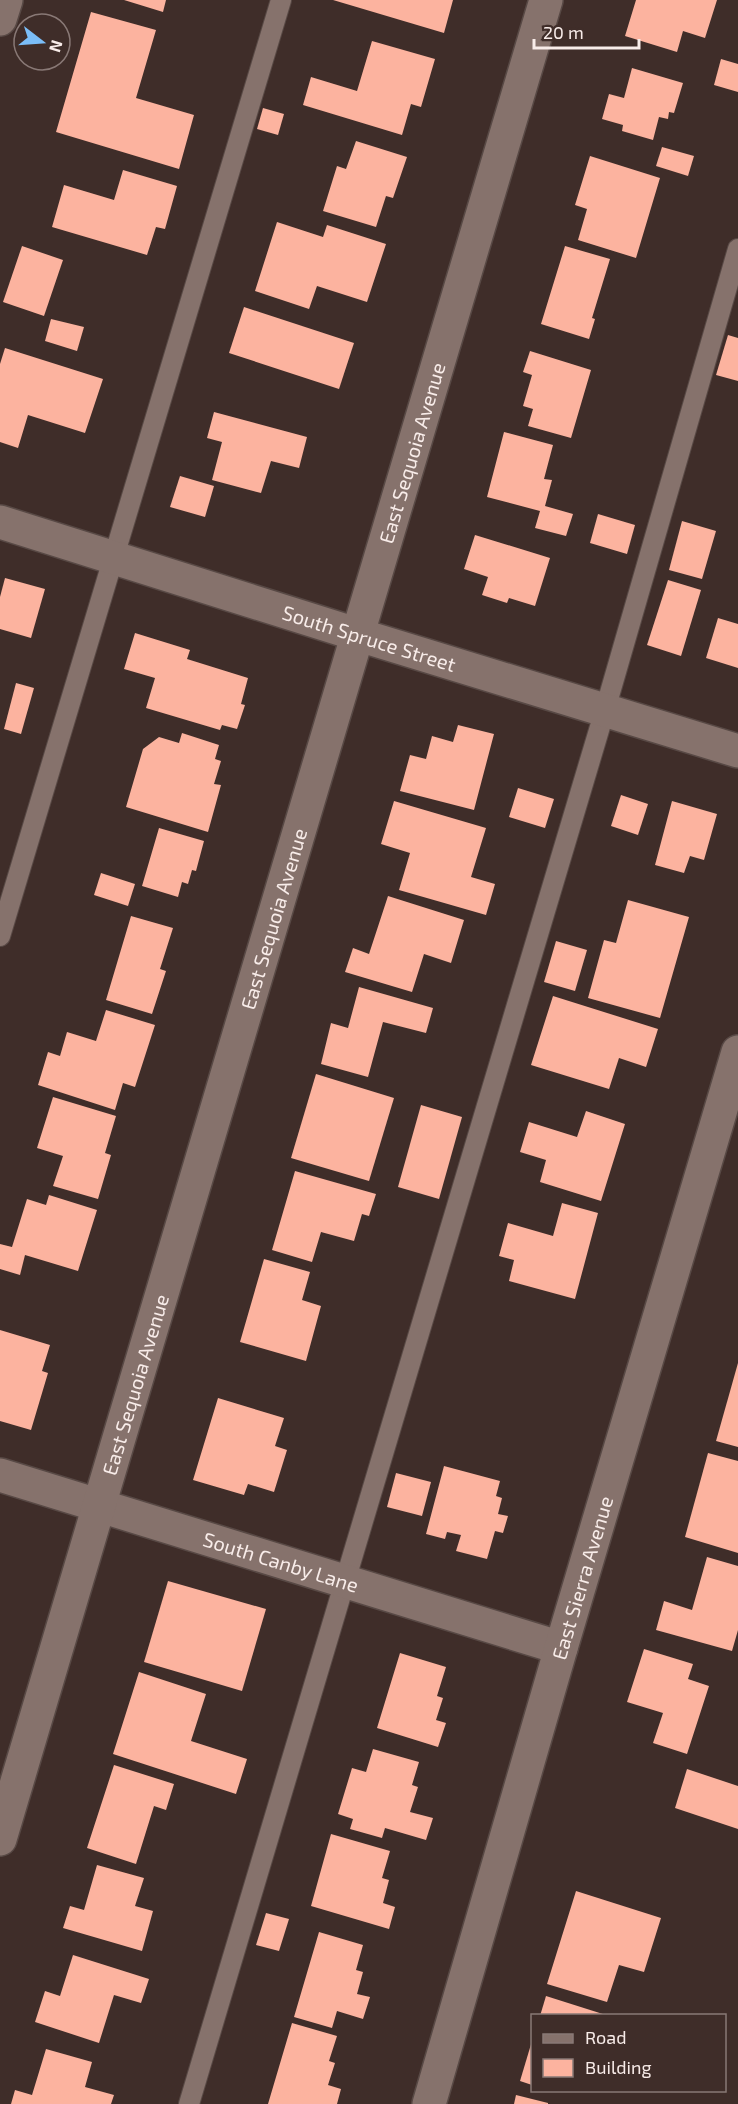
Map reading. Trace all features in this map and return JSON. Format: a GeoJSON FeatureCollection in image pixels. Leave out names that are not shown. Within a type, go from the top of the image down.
{"type":"FeatureCollection","features":[{"type":"Feature","properties":{"kind":"street"},"geometry":{"type":"LineString","coordinates":[[0,19],[6,0]]}},
{"type":"Feature","properties":{"kind":"street","name":"East Sequoia Avenue"},"geometry":{"type":"LineString","coordinates":[[0,1839],[546,0]]}},
{"type":"Feature","properties":{"kind":"street","name":"South Spruce Street"},"geometry":{"type":"LineString","coordinates":[[0,522],[358,635],[738,751]]}},
{"type":"Feature","properties":{"kind":"street","name":"East Sierra Avenue"},"geometry":{"type":"LineString","coordinates":[[429,2104],[561,1648],[738,1052]]}},
{"type":"Feature","properties":{"kind":"street","name":"South Canby Lane"},"geometry":{"type":"LineString","coordinates":[[0,1475],[561,1648]]}},
{"type":"Feature","properties":{"kind":"lane"},"geometry":{"type":"LineString","coordinates":[[0,936],[281,0]]}},
{"type":"Feature","properties":{"kind":"lane"},"geometry":{"type":"LineString","coordinates":[[189,2104],[604,710],[738,249]]}},
{"type":"Feature","properties":{"kind":"building"},"geometry":{"type":"Polygon","coordinates":[[[124,0],[166,0],[163,12],[124,0]]]}},
{"type":"Feature","properties":{"kind":"building"},"geometry":{"type":"Polygon","coordinates":[[[333,0],[453,0],[444,33],[333,0]]]}},
{"type":"Feature","properties":{"kind":"building"},"geometry":{"type":"Polygon","coordinates":[[[636,0],[717,0],[705,38],[683,31],[677,52],[625,36],[636,0]]]}},
{"type":"Feature","properties":{"kind":"building"},"geometry":{"type":"Polygon","coordinates":[[[91,12],[156,30],[136,98],[194,115],[179,169],[56,132],[91,12]]]}},
{"type":"Feature","properties":{"kind":"building"},"geometry":{"type":"Polygon","coordinates":[[[372,41],[435,59],[421,107],[411,104],[402,135],[303,105],[311,77],[357,91],[372,41]]]}},
{"type":"Feature","properties":{"kind":"building"},"geometry":{"type":"Polygon","coordinates":[[[721,59],[738,64],[738,92],[714,85],[721,59]]]}},
{"type":"Feature","properties":{"kind":"building"},"geometry":{"type":"Polygon","coordinates":[[[632,68],[683,83],[674,113],[669,112],[668,119],[659,117],[653,140],[622,131],[623,125],[602,119],[609,94],[624,98],[632,68]]]}},
{"type":"Feature","properties":{"kind":"building"},"geometry":{"type":"Polygon","coordinates":[[[263,108],[284,114],[278,135],[257,129],[263,108]]]}},
{"type":"Feature","properties":{"kind":"building"},"geometry":{"type":"Polygon","coordinates":[[[356,141],[407,157],[393,198],[386,196],[376,227],[323,211],[337,166],[346,169],[356,141]]]}},
{"type":"Feature","properties":{"kind":"building"},"geometry":{"type":"Polygon","coordinates":[[[662,147],[694,156],[688,176],[656,166],[662,147]]]}},
{"type":"Feature","properties":{"kind":"building"},"geometry":{"type":"Polygon","coordinates":[[[590,156],[660,178],[636,258],[578,240],[587,209],[575,205],[590,156]]]}},
{"type":"Feature","properties":{"kind":"building"},"geometry":{"type":"Polygon","coordinates":[[[123,170],[177,186],[165,229],[156,227],[147,255],[52,227],[64,185],[114,200],[123,170]]]}},
{"type":"Feature","properties":{"kind":"building"},"geometry":{"type":"Polygon","coordinates":[[[277,222],[323,237],[327,225],[386,244],[367,302],[317,286],[309,309],[255,291],[277,222]]]}},
{"type":"Feature","properties":{"kind":"building"},"geometry":{"type":"Polygon","coordinates":[[[22,246],[63,260],[44,316],[3,302],[22,246]]]}},
{"type":"Feature","properties":{"kind":"building"},"geometry":{"type":"Polygon","coordinates":[[[565,246],[610,259],[592,318],[595,319],[589,339],[541,324],[565,246]]]}},
{"type":"Feature","properties":{"kind":"building"},"geometry":{"type":"Polygon","coordinates":[[[244,307],[354,343],[339,389],[229,353],[244,307]]]}},
{"type":"Feature","properties":{"kind":"building"},"geometry":{"type":"Polygon","coordinates":[[[51,319],[84,327],[77,351],[45,341],[51,319]]]}},
{"type":"Feature","properties":{"kind":"building"},"geometry":{"type":"Polygon","coordinates":[[[728,335],[738,338],[738,381],[716,375],[728,335]]]}},
{"type":"Feature","properties":{"kind":"building"},"geometry":{"type":"Polygon","coordinates":[[[5,348],[103,379],[85,433],[28,415],[18,448],[0,442],[0,364],[5,348]]]}},
{"type":"Feature","properties":{"kind":"building"},"geometry":{"type":"Polygon","coordinates":[[[530,351],[591,370],[571,438],[528,426],[533,409],[523,406],[532,375],[523,372],[530,351]]]}},
{"type":"Feature","properties":{"kind":"building"},"geometry":{"type":"Polygon","coordinates":[[[214,412],[307,437],[299,468],[271,461],[261,493],[212,480],[222,442],[207,438],[214,412]]]}},
{"type":"Feature","properties":{"kind":"building"},"geometry":{"type":"Polygon","coordinates":[[[504,432],[553,445],[544,479],[552,480],[545,506],[573,514],[566,536],[535,528],[540,511],[487,497],[504,432]]]}},
{"type":"Feature","properties":{"kind":"building"},"geometry":{"type":"Polygon","coordinates":[[[180,476],[214,486],[205,517],[170,507],[180,476]]]}},
{"type":"Feature","properties":{"kind":"building"},"geometry":{"type":"Polygon","coordinates":[[[598,514],[635,525],[627,554],[590,543],[598,514]]]}},
{"type":"Feature","properties":{"kind":"building"},"geometry":{"type":"Polygon","coordinates":[[[682,521],[716,531],[702,579],[669,570],[682,521]]]}},
{"type":"Feature","properties":{"kind":"building"},"geometry":{"type":"Polygon","coordinates":[[[475,535],[550,558],[535,606],[509,598],[507,603],[482,595],[488,577],[464,569],[475,535]]]}},
{"type":"Feature","properties":{"kind":"building"},"geometry":{"type":"Polygon","coordinates":[[[5,578],[45,589],[31,638],[0,629],[0,597],[5,578]]]}},
{"type":"Feature","properties":{"kind":"building"},"geometry":{"type":"Polygon","coordinates":[[[668,580],[701,590],[681,656],[647,645],[668,580]]]}},
{"type":"Feature","properties":{"kind":"building"},"geometry":{"type":"Polygon","coordinates":[[[718,618],[738,624],[738,668],[706,658],[718,618]]]}},
{"type":"Feature","properties":{"kind":"building"},"geometry":{"type":"Polygon","coordinates":[[[135,633],[190,650],[187,659],[248,678],[241,704],[245,705],[237,729],[222,725],[220,730],[146,708],[155,678],[124,669],[135,633]]]}},
{"type":"Feature","properties":{"kind":"building"},"geometry":{"type":"Polygon","coordinates":[[[16,683],[34,688],[21,734],[4,729],[16,683]]]}},
{"type":"Feature","properties":{"kind":"building"},"geometry":{"type":"Polygon","coordinates":[[[458,725],[494,734],[474,810],[400,791],[410,755],[426,759],[432,736],[453,742],[458,725]]]}},
{"type":"Feature","properties":{"kind":"building"},"geometry":{"type":"Polygon","coordinates":[[[182,733],[219,745],[215,759],[221,761],[214,784],[221,785],[208,832],[126,807],[143,749],[159,737],[179,743],[182,733]]]}},
{"type":"Feature","properties":{"kind":"building"},"geometry":{"type":"Polygon","coordinates":[[[518,788],[554,799],[545,828],[509,817],[518,788]]]}},
{"type":"Feature","properties":{"kind":"building"},"geometry":{"type":"Polygon","coordinates":[[[621,795],[648,804],[638,835],[611,826],[621,795]]]}},
{"type":"Feature","properties":{"kind":"building"},"geometry":{"type":"Polygon","coordinates":[[[394,801],[486,828],[471,877],[495,884],[486,915],[399,890],[410,853],[381,844],[394,801]]]}},
{"type":"Feature","properties":{"kind":"building"},"geometry":{"type":"Polygon","coordinates":[[[672,801],[717,814],[704,860],[690,856],[684,873],[655,865],[672,801]]]}},
{"type":"Feature","properties":{"kind":"building"},"geometry":{"type":"Polygon","coordinates":[[[159,828],[204,841],[196,871],[192,870],[188,884],[182,882],[178,897],[142,886],[159,828]]]}},
{"type":"Feature","properties":{"kind":"building"},"geometry":{"type":"Polygon","coordinates":[[[101,873],[135,884],[128,906],[94,895],[101,873]]]}},
{"type":"Feature","properties":{"kind":"building"},"geometry":{"type":"Polygon","coordinates":[[[388,896],[464,920],[451,963],[424,954],[412,992],[345,972],[353,948],[369,954],[388,896]]]}},
{"type":"Feature","properties":{"kind":"building"},"geometry":{"type":"Polygon","coordinates":[[[628,900],[689,917],[660,1018],[588,998],[604,940],[616,943],[628,900]]]}},
{"type":"Feature","properties":{"kind":"building"},"geometry":{"type":"Polygon","coordinates":[[[131,916],[173,928],[160,969],[166,971],[152,1014],[106,1000],[131,916]]]}},
{"type":"Feature","properties":{"kind":"building"},"geometry":{"type":"Polygon","coordinates":[[[556,941],[587,950],[575,991],[544,982],[556,941]]]}},
{"type":"Feature","properties":{"kind":"building"},"geometry":{"type":"Polygon","coordinates":[[[359,987],[433,1008],[426,1033],[383,1022],[368,1077],[321,1064],[331,1023],[348,1028],[359,987]]]}},
{"type":"Feature","properties":{"kind":"building"},"geometry":{"type":"Polygon","coordinates":[[[553,996],[658,1029],[646,1067],[619,1058],[609,1089],[531,1065],[553,996]]]}},
{"type":"Feature","properties":{"kind":"building"},"geometry":{"type":"Polygon","coordinates":[[[106,1010],[155,1025],[135,1087],[123,1083],[115,1110],[38,1085],[48,1052],[60,1056],[67,1032],[96,1041],[106,1010]]]}},
{"type":"Feature","properties":{"kind":"building"},"geometry":{"type":"Polygon","coordinates":[[[316,1074],[394,1098],[369,1181],[291,1158],[316,1074]]]}},
{"type":"Feature","properties":{"kind":"building"},"geometry":{"type":"Polygon","coordinates":[[[53,1097],[116,1116],[105,1153],[111,1155],[98,1199],[53,1186],[63,1156],[37,1148],[53,1097]]]}},
{"type":"Feature","properties":{"kind":"building"},"geometry":{"type":"Polygon","coordinates":[[[421,1105],[462,1117],[439,1199],[398,1187],[421,1105]]]}},
{"type":"Feature","properties":{"kind":"building"},"geometry":{"type":"Polygon","coordinates":[[[586,1111],[625,1124],[601,1201],[540,1182],[546,1160],[520,1152],[529,1122],[577,1137],[586,1111]]]}},
{"type":"Feature","properties":{"kind":"building"},"geometry":{"type":"Polygon","coordinates":[[[295,1171],[376,1194],[369,1216],[362,1214],[354,1241],[321,1232],[312,1262],[272,1250],[295,1171]]]}},
{"type":"Feature","properties":{"kind":"building"},"geometry":{"type":"Polygon","coordinates":[[[49,1195],[97,1210],[78,1271],[25,1255],[20,1275],[0,1269],[0,1244],[12,1247],[27,1199],[46,1205],[49,1195]]]}},
{"type":"Feature","properties":{"kind":"building"},"geometry":{"type":"Polygon","coordinates":[[[562,1203],[598,1213],[575,1299],[509,1281],[514,1260],[499,1256],[508,1223],[553,1236],[562,1203]]]}},
{"type":"Feature","properties":{"kind":"building"},"geometry":{"type":"Polygon","coordinates":[[[264,1259],[310,1272],[302,1300],[321,1306],[306,1361],[240,1342],[264,1259]]]}},
{"type":"Feature","properties":{"kind":"building"},"geometry":{"type":"Polygon","coordinates":[[[0,1330],[50,1345],[42,1371],[48,1373],[31,1430],[0,1421],[0,1330]]]}},
{"type":"Feature","properties":{"kind":"building"},"geometry":{"type":"Polygon","coordinates":[[[738,1363],[738,1447],[716,1441],[738,1363]]]}},
{"type":"Feature","properties":{"kind":"building"},"geometry":{"type":"Polygon","coordinates":[[[218,1398],[284,1418],[275,1446],[287,1450],[274,1492],[248,1484],[244,1495],[193,1480],[218,1398]]]}},
{"type":"Feature","properties":{"kind":"building"},"geometry":{"type":"Polygon","coordinates":[[[708,1453],[738,1461],[738,1553],[685,1537],[708,1453]]]}},
{"type":"Feature","properties":{"kind":"building"},"geometry":{"type":"Polygon","coordinates":[[[444,1466],[500,1481],[496,1496],[502,1498],[498,1514],[508,1516],[503,1533],[495,1531],[487,1559],[456,1551],[461,1535],[447,1532],[445,1539],[426,1534],[444,1466]]]}},
{"type":"Feature","properties":{"kind":"building"},"geometry":{"type":"Polygon","coordinates":[[[396,1473],[431,1482],[422,1516],[387,1507],[396,1473]]]}},
{"type":"Feature","properties":{"kind":"building"},"geometry":{"type":"Polygon","coordinates":[[[707,1557],[738,1566],[738,1630],[732,1651],[656,1630],[664,1601],[692,1610],[707,1557]]]}},
{"type":"Feature","properties":{"kind":"building"},"geometry":{"type":"Polygon","coordinates":[[[168,1581],[266,1609],[242,1691],[144,1662],[168,1581]]]}},
{"type":"Feature","properties":{"kind":"building"},"geometry":{"type":"Polygon","coordinates":[[[644,1649],[693,1664],[688,1679],[709,1686],[687,1754],[653,1743],[663,1713],[627,1702],[644,1649]]]}},
{"type":"Feature","properties":{"kind":"building"},"geometry":{"type":"Polygon","coordinates":[[[400,1653],[446,1667],[437,1696],[443,1698],[436,1720],[446,1723],[438,1747],[377,1728],[400,1653]]]}},
{"type":"Feature","properties":{"kind":"building"},"geometry":{"type":"Polygon","coordinates":[[[139,1672],[206,1694],[191,1741],[247,1759],[236,1794],[113,1754],[139,1672]]]}},
{"type":"Feature","properties":{"kind":"building"},"geometry":{"type":"Polygon","coordinates":[[[373,1749],[419,1762],[412,1785],[418,1787],[410,1812],[433,1818],[426,1840],[385,1828],[382,1838],[350,1829],[353,1819],[338,1814],[352,1768],[366,1772],[373,1749]]]}},
{"type":"Feature","properties":{"kind":"building"},"geometry":{"type":"Polygon","coordinates":[[[114,1765],[174,1784],[166,1810],[154,1806],[136,1864],[87,1848],[114,1765]]]}},
{"type":"Feature","properties":{"kind":"building"},"geometry":{"type":"Polygon","coordinates":[[[687,1769],[738,1786],[738,1829],[675,1808],[687,1769]]]}},
{"type":"Feature","properties":{"kind":"building"},"geometry":{"type":"Polygon","coordinates":[[[331,1834],[390,1851],[382,1878],[389,1880],[383,1903],[395,1907],[389,1929],[311,1906],[331,1834]]]}},
{"type":"Feature","properties":{"kind":"building"},"geometry":{"type":"Polygon","coordinates":[[[97,1865],[144,1878],[135,1906],[153,1911],[142,1951],[63,1928],[70,1906],[84,1910],[97,1865]]]}},
{"type":"Feature","properties":{"kind":"building"},"geometry":{"type":"Polygon","coordinates":[[[576,1891],[661,1918],[644,1972],[619,1965],[607,2002],[547,1984],[576,1891]]]}},
{"type":"Feature","properties":{"kind":"building"},"geometry":{"type":"Polygon","coordinates":[[[266,1913],[289,1919],[279,1951],[256,1945],[266,1913]]]}},
{"type":"Feature","properties":{"kind":"building"},"geometry":{"type":"Polygon","coordinates":[[[319,1932],[363,1945],[356,1970],[363,1972],[357,1994],[370,1997],[363,2019],[337,2011],[332,2028],[294,2017],[319,1932]]]}},
{"type":"Feature","properties":{"kind":"building"},"geometry":{"type":"Polygon","coordinates":[[[73,1955],[149,1979],[141,2003],[114,1995],[99,2043],[35,2022],[45,1991],[60,1996],[73,1955]]]}},
{"type":"Feature","properties":{"kind":"building"},"geometry":{"type":"Polygon","coordinates":[[[546,1996],[603,2014],[541,2014],[546,1996]]]}},
{"type":"Feature","properties":{"kind":"building"},"geometry":{"type":"Polygon","coordinates":[[[292,2023],[337,2036],[329,2061],[335,2063],[328,2085],[341,2089],[337,2104],[268,2104],[292,2023]]]}},
{"type":"Feature","properties":{"kind":"building"},"geometry":{"type":"Polygon","coordinates":[[[531,2044],[531,2085],[520,2081],[531,2044]]]}},
{"type":"Feature","properties":{"kind":"building"},"geometry":{"type":"Polygon","coordinates":[[[46,2049],[92,2062],[85,2087],[114,2095],[111,2104],[11,2104],[15,2090],[32,2095],[46,2049]]]}},
{"type":"Feature","properties":{"kind":"building"},"geometry":{"type":"Polygon","coordinates":[[[516,2095],[548,2103],[548,2104],[514,2104],[516,2095]]]}}]}
